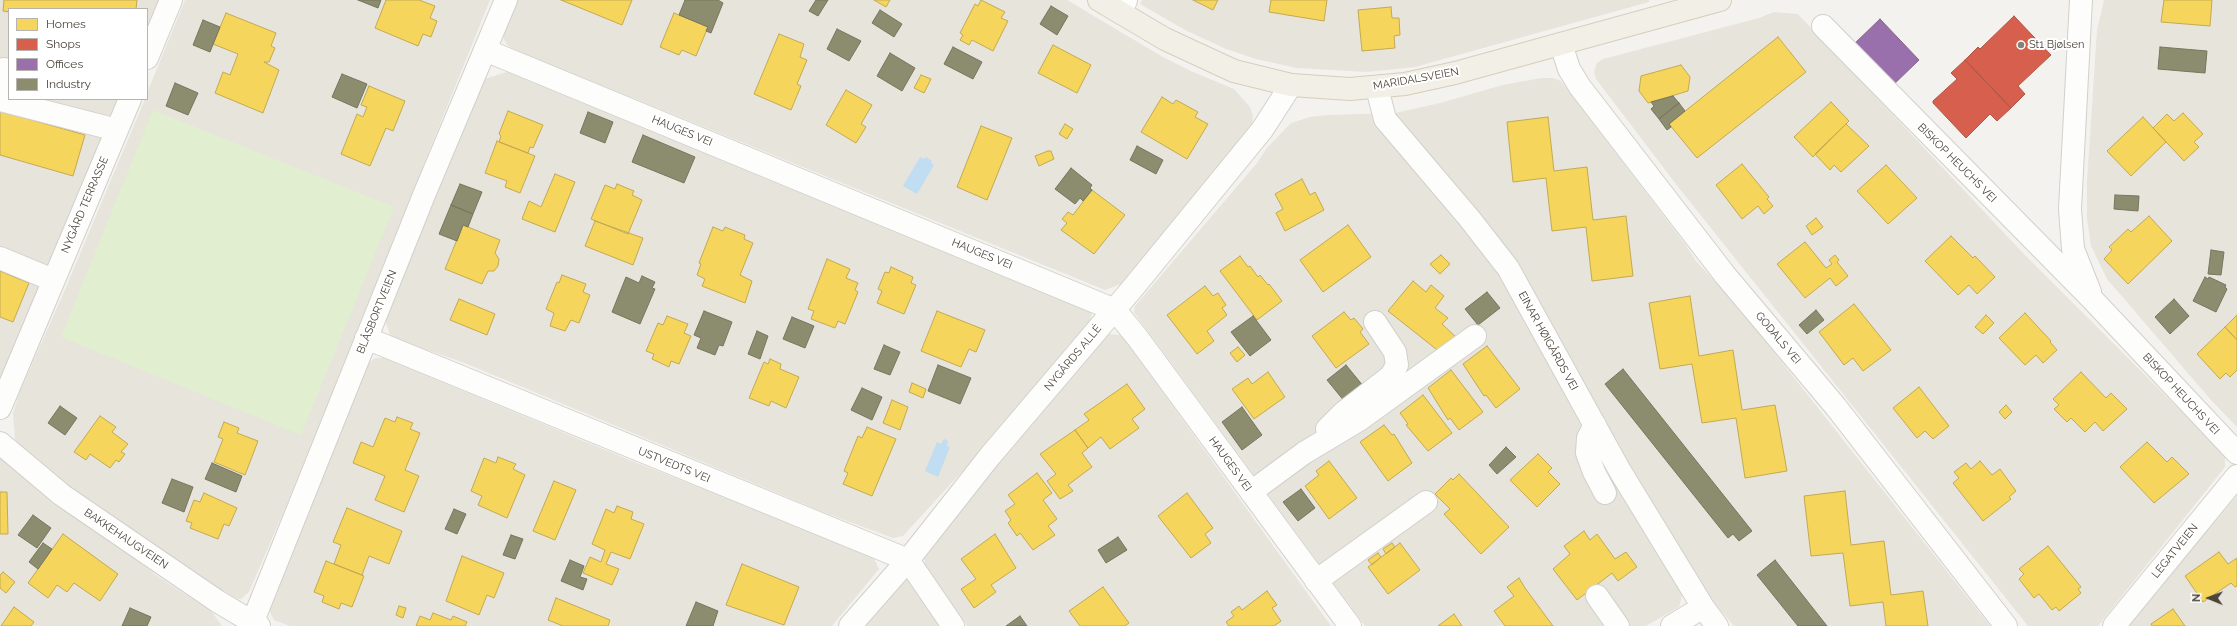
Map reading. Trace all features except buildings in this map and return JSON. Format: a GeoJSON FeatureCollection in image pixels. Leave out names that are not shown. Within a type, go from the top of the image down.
{"type":"FeatureCollection","features":[{"type":"Feature","properties":{"kind":"main road","name":"MARIDALSVEIEN"},"geometry":{"type":"LineString","coordinates":[[1099,0],[1124,6],[1165,39],[1228,68],[1291,86],[1318,88],[1377,88],[1455,73],[1720,0]]}},
{"type":"Feature","properties":{"kind":"street"},"geometry":{"type":"LineString","coordinates":[[148,56],[171,0]]}},
{"type":"Feature","properties":{"kind":"street","name":"BLÅSBORTVEIEN"},"geometry":{"type":"LineString","coordinates":[[254,625],[366,338],[506,0]]}},
{"type":"Feature","properties":{"kind":"street","name":"BISKOP HEUCHS VEI"},"geometry":{"type":"LineString","coordinates":[[2081,0],[2070,209],[2073,249],[2092,299]]}},
{"type":"Feature","properties":{"kind":"street","name":"BISKOP HEUCHS VEI"},"geometry":{"type":"LineString","coordinates":[[1823,26],[2092,299],[2237,453]]}},
{"type":"Feature","properties":{"kind":"street","name":"GODALS VEI"},"geometry":{"type":"LineString","coordinates":[[1561,44],[1569,69],[1580,87],[1725,274],[1836,407],[2006,626]]}},
{"type":"Feature","properties":{"kind":"street","name":"HAUGES VEI"},"geometry":{"type":"LineString","coordinates":[[485,50],[1114,310],[1137,337],[1350,626]]}},
{"type":"Feature","properties":{"kind":"street"},"geometry":{"type":"LineString","coordinates":[[4,69],[1,100],[117,130]]}},
{"type":"Feature","properties":{"kind":"street","name":"NYGÅRDS ALLÉ"},"geometry":{"type":"LineString","coordinates":[[850,626],[908,560],[990,456],[1114,310],[1262,130],[1291,86]]}},
{"type":"Feature","properties":{"kind":"street","name":"EINAR HØIGÅRDS VEI"},"geometry":{"type":"LineString","coordinates":[[1377,88],[1385,119],[1469,218],[1508,268],[1620,471],[1703,608],[1717,626]]}},
{"type":"Feature","properties":{"kind":"street","name":"NYGÅRD TERRASSE"},"geometry":{"type":"LineString","coordinates":[[0,408],[130,100]]}},
{"type":"Feature","properties":{"kind":"street"},"geometry":{"type":"LineString","coordinates":[[0,258],[53,280]]}},
{"type":"Feature","properties":{"kind":"street"},"geometry":{"type":"LineString","coordinates":[[1304,453],[1343,413],[1391,376],[1397,365],[1395,352],[1376,322]]}},
{"type":"Feature","properties":{"kind":"street"},"geometry":{"type":"LineString","coordinates":[[1251,492],[1304,453],[1359,420],[1475,336]]}},
{"type":"Feature","properties":{"kind":"street","name":"USTVEDTS VEI"},"geometry":{"type":"LineString","coordinates":[[366,338],[908,560]]}},
{"type":"Feature","properties":{"kind":"street"},"geometry":{"type":"LineString","coordinates":[[1594,425],[1588,438],[1587,453],[1594,472],[1605,493]]}},
{"type":"Feature","properties":{"kind":"street","name":"BAKKEHAUGVEIEN"},"geometry":{"type":"LineString","coordinates":[[0,443],[62,495],[254,625]]}},
{"type":"Feature","properties":{"kind":"street","name":"LEGATVEIEN"},"geometry":{"type":"LineString","coordinates":[[2114,626],[2237,476]]}},
{"type":"Feature","properties":{"kind":"street"},"geometry":{"type":"LineString","coordinates":[[1316,581],[1426,502]]}},
{"type":"Feature","properties":{"kind":"street"},"geometry":{"type":"LineString","coordinates":[[908,560],[954,626]]}},
{"type":"Feature","properties":{"kind":"street"},"geometry":{"type":"LineString","coordinates":[[1596,596],[1618,626]]}},
{"type":"Feature","properties":{"kind":"street"},"geometry":{"type":"LineString","coordinates":[[1672,626],[1703,608]]}},
{"type":"Feature","properties":{"kind":"shaded area"},"geometry":{"type":"Polygon","coordinates":[[[0,0],[159,0],[148,27],[148,8],[8,8],[8,100],[118,100],[0,390],[0,0]]]}},
{"type":"Feature","properties":{"kind":"shaded area"},"geometry":{"type":"Polygon","coordinates":[[[185,0],[490,0],[287,504],[249,592],[241,599],[237,599],[204,579],[31,460],[20,449],[15,439],[13,414],[19,393],[64,292],[145,100],[148,100],[148,91],[185,0]]]}},
{"type":"Feature","properties":{"kind":"shaded area"},"geometry":{"type":"Polygon","coordinates":[[[514,0],[1067,0],[1163,57],[1193,72],[1234,89],[1250,107],[1253,116],[1252,128],[1121,284],[1105,290],[515,50],[507,45],[502,35],[514,0]]]}},
{"type":"Feature","properties":{"kind":"shaded area"},"geometry":{"type":"Polygon","coordinates":[[[1142,0],[1649,0],[1649,2],[1415,67],[1367,72],[1296,68],[1256,59],[1226,49],[1185,30],[1140,4],[1142,0]]]}},
{"type":"Feature","properties":{"kind":"shaded area"},"geometry":{"type":"Polygon","coordinates":[[[2104,0],[2237,0],[2237,427],[2211,400],[2107,279],[2091,246],[2087,218],[2087,181],[2097,30],[2104,0]]]}},
{"type":"Feature","properties":{"kind":"shaded area"},"geometry":{"type":"Polygon","coordinates":[[[1774,12],[1798,14],[2023,253],[2225,455],[2225,467],[2098,626],[2028,626],[1679,188],[1596,79],[1594,72],[1597,63],[1603,59],[1759,18],[1774,12]]]}},
{"type":"Feature","properties":{"kind":"shaded area"},"geometry":{"type":"Polygon","coordinates":[[[507,72],[922,243],[1019,279],[1092,311],[1091,319],[1017,411],[970,463],[903,536],[893,538],[823,512],[462,362],[395,339],[390,335],[385,320],[434,198],[484,79],[507,72]]]}},
{"type":"Feature","properties":{"kind":"shaded area"},"geometry":{"type":"Polygon","coordinates":[[[1541,78],[1553,78],[1561,81],[1685,244],[1696,261],[1736,304],[1990,626],[1734,626],[1703,590],[1680,585],[1682,596],[1679,607],[1646,626],[1365,626],[1134,312],[1135,306],[1257,163],[1267,148],[1291,123],[1310,117],[1327,115],[1395,113],[1440,103],[1503,85],[1541,78]]]}},
{"type":"Feature","properties":{"kind":"shaded area"},"geometry":{"type":"Polygon","coordinates":[[[1108,334],[1120,335],[1125,340],[1331,626],[967,626],[925,568],[924,548],[1108,334]]]}},
{"type":"Feature","properties":{"kind":"shaded area"},"geometry":{"type":"Polygon","coordinates":[[[375,358],[384,358],[632,461],[873,556],[879,569],[832,626],[290,626],[274,620],[268,608],[366,365],[375,358]]]}},
{"type":"Feature","properties":{"kind":"shaded area"},"geometry":{"type":"Polygon","coordinates":[[[0,457],[160,578],[212,612],[222,626],[0,626],[0,457]]]}},
{"type":"Feature","properties":{"kind":"shaded area"},"geometry":{"type":"Polygon","coordinates":[[[2237,496],[2237,626],[2126,626],[2237,496]]]}},
{"type":"Feature","properties":{"kind":"shaded area"},"geometry":{"type":"Polygon","coordinates":[[[891,578],[909,580],[944,626],[856,626],[891,578]]]}},
{"type":"Feature","properties":{"kind":"green space"},"geometry":{"type":"Polygon","coordinates":[[[153,110],[394,207],[301,435],[61,337],[153,110]]]}},
{"type":"Feature","properties":{"kind":"water"},"geometry":{"type":"Polygon","coordinates":[[[920,157],[924,159],[926,157],[932,161],[931,163],[934,165],[917,194],[903,186],[920,157]]]}},
{"type":"Feature","properties":{"kind":"water"},"geometry":{"type":"Polygon","coordinates":[[[944,439],[948,441],[947,446],[950,447],[938,477],[925,471],[937,442],[941,444],[944,439]]]}},
{"type":"Feature","properties":{"kind":"place","name":"St1 Bjølsen"},"geometry":{"type":"Point","coordinates":[2021,45]}}]}
